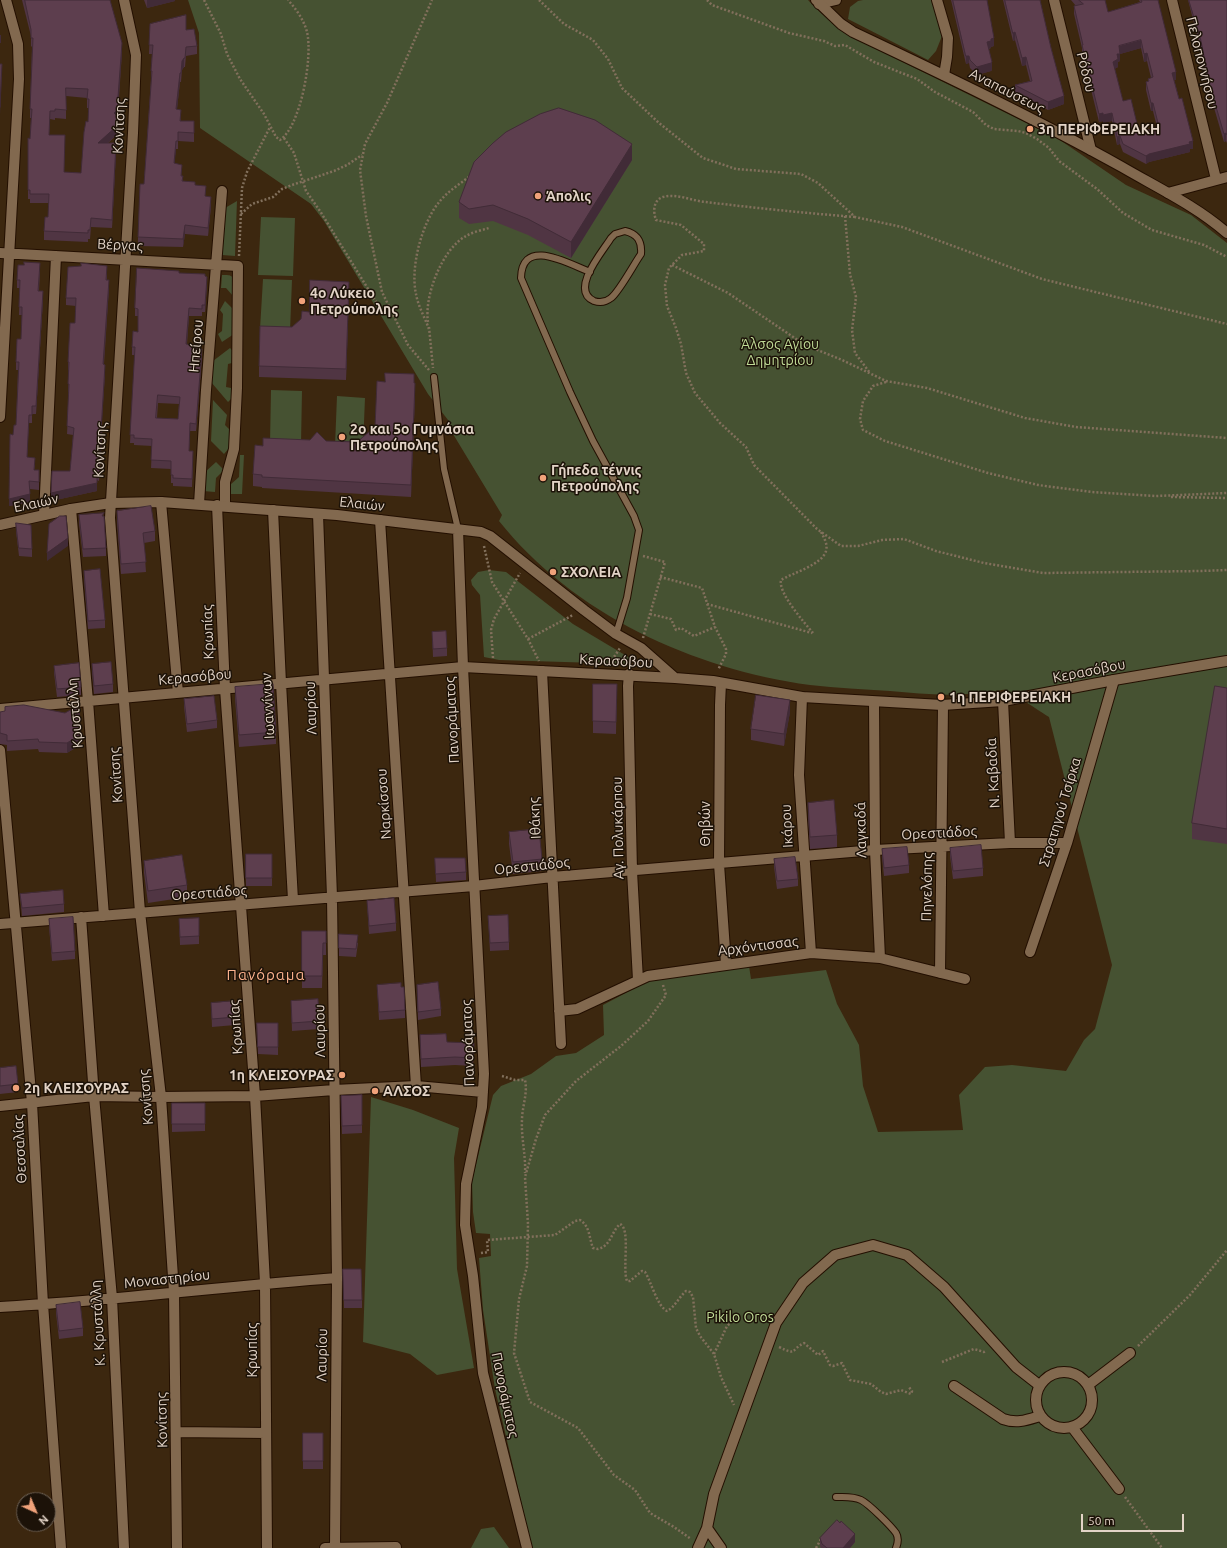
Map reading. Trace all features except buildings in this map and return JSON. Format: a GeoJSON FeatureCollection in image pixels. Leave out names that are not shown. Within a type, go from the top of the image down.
{"type":"FeatureCollection","features":[{"type":"Feature","properties":{"kind":"street"},"geometry":{"type":"LineString","coordinates":[[0,417],[5,253],[19,79],[18,44],[6,0]]}},
{"type":"Feature","properties":{"kind":"street","name":"Κονίτσης"},"geometry":{"type":"LineString","coordinates":[[124,0],[136,55],[110,518],[140,912],[161,1097],[174,1292],[177,1548]]}},
{"type":"Feature","properties":{"kind":"street"},"geometry":{"type":"LineString","coordinates":[[818,2],[836,0]]}},
{"type":"Feature","properties":{"kind":"street"},"geometry":{"type":"LineString","coordinates":[[937,0],[948,38],[944,75]]}},
{"type":"Feature","properties":{"kind":"street","name":"Ρόδου"},"geometry":{"type":"LineString","coordinates":[[1054,0],[1091,150]]}},
{"type":"Feature","properties":{"kind":"street","name":"Πελοποννήσου"},"geometry":{"type":"LineString","coordinates":[[1172,0],[1216,179]]}},
{"type":"Feature","properties":{"kind":"street","name":"Αναπαύσεως"},"geometry":{"type":"LineString","coordinates":[[818,2],[841,24],[853,32],[944,75],[1091,150],[1197,210],[1227,233]]}},
{"type":"Feature","properties":{"kind":"street"},"geometry":{"type":"LineString","coordinates":[[1168,193],[1227,177]]}},
{"type":"Feature","properties":{"kind":"street","name":"Ηπείρου"},"geometry":{"type":"LineString","coordinates":[[199,504],[206,390],[222,191]]}},
{"type":"Feature","properties":{"kind":"street","name":"Βέργας"},"geometry":{"type":"LineString","coordinates":[[5,253],[238,266]]}},
{"type":"Feature","properties":{"kind":"street"},"geometry":{"type":"LineString","coordinates":[[44,515],[56,256]]}},
{"type":"Feature","properties":{"kind":"street"},"geometry":{"type":"LineString","coordinates":[[221,506],[225,482],[234,449],[238,380],[238,266]]}},
{"type":"Feature","properties":{"kind":"street"},"geometry":{"type":"LineString","coordinates":[[161,502],[178,693]]}},
{"type":"Feature","properties":{"kind":"street","name":"Ελαιών"},"geometry":{"type":"LineString","coordinates":[[0,525],[71,509],[111,503],[161,502],[318,514],[481,532],[490,536],[616,634],[641,648],[675,678]]}},
{"type":"Feature","properties":{"kind":"street","name":"Κρωπίας"},"geometry":{"type":"LineString","coordinates":[[221,506],[224,688],[256,1096],[266,1283],[267,1548]]}},
{"type":"Feature","properties":{"kind":"street","name":"Κρυστάλλη"},"geometry":{"type":"LineString","coordinates":[[71,509],[88,701],[104,916]]}},
{"type":"Feature","properties":{"kind":"street","name":"Ιωαννίνων"},"geometry":{"type":"LineString","coordinates":[[273,510],[293,900]]}},
{"type":"Feature","properties":{"kind":"street","name":"Λαυρίου"},"geometry":{"type":"LineString","coordinates":[[318,514],[332,897],[337,1278],[334,1548]]}},
{"type":"Feature","properties":{"kind":"street","name":"Ναρκίσσου"},"geometry":{"type":"LineString","coordinates":[[380,520],[416,1086]]}},
{"type":"Feature","properties":{"kind":"street","name":"Πανοράματος"},"geometry":{"type":"LineString","coordinates":[[458,529],[463,667],[484,1074],[482,1107],[466,1184],[465,1225],[470,1254],[483,1373],[527,1548]]}},
{"type":"Feature","properties":{"kind":"street","name":"Κερασόβου"},"geometry":{"type":"LineString","coordinates":[[0,709],[463,667],[544,672],[629,674],[717,682],[802,697],[943,705],[1003,701],[1227,661]]}},
{"type":"Feature","properties":{"kind":"street","name":"Ιθάκης"},"geometry":{"type":"LineString","coordinates":[[544,672],[552,877],[561,1044]]}},
{"type":"Feature","properties":{"kind":"street","name":"Αγ. Πολυκάρπου"},"geometry":{"type":"LineString","coordinates":[[629,674],[632,871],[638,980]]}},
{"type":"Feature","properties":{"kind":"street","name":"Στρατηγού Τσίρκα"},"geometry":{"type":"LineString","coordinates":[[1030,952],[1067,843],[1114,680]]}},
{"type":"Feature","properties":{"kind":"street","name":"Θηβών"},"geometry":{"type":"LineString","coordinates":[[717,682],[720,713],[719,864],[726,964]]}},
{"type":"Feature","properties":{"kind":"street","name":"Ικάρου"},"geometry":{"type":"LineString","coordinates":[[802,697],[799,775],[810,953]]}},
{"type":"Feature","properties":{"kind":"street","name":"N. Καβαδία"},"geometry":{"type":"LineString","coordinates":[[1003,701],[1010,843]]}},
{"type":"Feature","properties":{"kind":"street","name":"Λαγκαδά"},"geometry":{"type":"LineString","coordinates":[[874,702],[875,850],[880,958]]}},
{"type":"Feature","properties":{"kind":"street","name":"Πηνελόπης"},"geometry":{"type":"LineString","coordinates":[[940,973],[943,705]]}},
{"type":"Feature","properties":{"kind":"street","name":"Θεσσαλίας"},"geometry":{"type":"LineString","coordinates":[[0,750],[17,922],[32,1103],[43,1304],[61,1548]]}},
{"type":"Feature","properties":{"kind":"street","name":"Ορεστιάδος"},"geometry":{"type":"LineString","coordinates":[[0,924],[474,886],[552,877],[875,850],[1010,843],[1067,843]]}},
{"type":"Feature","properties":{"kind":"street"},"geometry":{"type":"LineString","coordinates":[[81,917],[94,1096]]}},
{"type":"Feature","properties":{"kind":"street","name":"Αρχόντισσας"},"geometry":{"type":"LineString","coordinates":[[559,1011],[577,1009],[648,976],[810,953],[880,958],[965,979]]}},
{"type":"Feature","properties":{"kind":"street"},"geometry":{"type":"LineString","coordinates":[[0,1106],[94,1096],[256,1096],[416,1086],[483,1092]]}},
{"type":"Feature","properties":{"kind":"street","name":"Κ. Κρυστάλλη"},"geometry":{"type":"LineString","coordinates":[[94,1096],[112,1298],[124,1548]]}},
{"type":"Feature","properties":{"kind":"street"},"geometry":{"type":"LineString","coordinates":[[699,1547],[707,1528],[714,1494],[770,1343],[776,1322],[803,1283],[835,1255],[873,1245],[907,1255],[944,1287],[1016,1367],[1039,1385]]}},
{"type":"Feature","properties":{"kind":"street","name":"Μοναστηρίου"},"geometry":{"type":"LineString","coordinates":[[0,1307],[337,1278]]}},
{"type":"Feature","properties":{"kind":"street"},"geometry":{"type":"LineString","coordinates":[[1088,1385],[1130,1353]]}},
{"type":"Feature","properties":{"kind":"street"},"geometry":{"type":"LineString","coordinates":[[1064,1371],[1073,1373],[1082,1378],[1088,1385],[1092,1393],[1092,1402],[1086,1418],[1080,1424],[1062,1429],[1052,1426],[1044,1421],[1040,1416],[1035,1404],[1036,1394],[1039,1385],[1046,1378],[1054,1373],[1064,1371]]}},
{"type":"Feature","properties":{"kind":"street"},"geometry":{"type":"LineString","coordinates":[[954,1386],[1003,1419],[1011,1422],[1021,1422],[1040,1416]]}},
{"type":"Feature","properties":{"kind":"street"},"geometry":{"type":"LineString","coordinates":[[1072,1427],[1119,1489]]}},
{"type":"Feature","properties":{"kind":"street"},"geometry":{"type":"LineString","coordinates":[[176,1432],[266,1433]]}},
{"type":"Feature","properties":{"kind":"street"},"geometry":{"type":"LineString","coordinates":[[707,1528],[721,1548]]}},
{"type":"Feature","properties":{"kind":"street"},"geometry":{"type":"LineString","coordinates":[[325,1548],[396,1547]]}},
{"type":"Feature","properties":{"kind":"lane"},"geometry":{"type":"LineString","coordinates":[[625,232],[632,233],[637,237],[642,247],[641,254],[613,297],[606,301],[599,302],[587,295],[584,287],[585,280],[590,272],[615,234],[625,232]]}},
{"type":"Feature","properties":{"kind":"lane"},"geometry":{"type":"LineString","coordinates":[[590,272],[546,255],[537,254],[525,262],[521,270],[521,278],[570,392],[593,441],[634,516],[639,530],[627,598],[616,634]]}},
{"type":"Feature","properties":{"kind":"lane"},"geometry":{"type":"LineString","coordinates":[[434,377],[444,469],[458,529]]}},
{"type":"Feature","properties":{"kind":"lane"},"geometry":{"type":"LineString","coordinates":[[836,1497],[847,1496],[861,1500],[866,1504],[896,1533],[898,1541],[896,1548]]}},
{"type":"Feature","properties":{"kind":"path"},"geometry":{"type":"LineString","coordinates":[[204,0],[221,34],[227,54],[240,79],[264,114],[276,137],[280,140],[286,136],[294,119],[306,85],[309,52],[307,31],[298,12],[288,0]]}},
{"type":"Feature","properties":{"kind":"path"},"geometry":{"type":"LineString","coordinates":[[432,0],[387,103],[365,144],[360,170],[366,216],[382,292],[408,345],[434,377]]}},
{"type":"Feature","properties":{"kind":"path"},"geometry":{"type":"LineString","coordinates":[[539,0],[564,24],[593,40],[608,59],[622,88],[659,123],[702,158],[736,169],[801,174],[818,183],[855,217]]}},
{"type":"Feature","properties":{"kind":"path"},"geometry":{"type":"LineString","coordinates":[[707,0],[712,6],[789,33],[835,46],[845,45],[874,62],[917,79],[935,92],[973,112],[986,125],[994,129],[1026,133],[1049,148],[1059,161],[1098,189],[1123,213],[1152,230],[1204,245],[1227,257]]}},
{"type":"Feature","properties":{"kind":"path"},"geometry":{"type":"LineString","coordinates":[[238,266],[242,188],[247,172],[270,127]]}},
{"type":"Feature","properties":{"kind":"path"},"geometry":{"type":"LineString","coordinates":[[284,138],[294,153],[306,191],[378,305],[385,314],[394,317]]}},
{"type":"Feature","properties":{"kind":"path"},"geometry":{"type":"LineString","coordinates":[[240,214],[252,204],[273,197],[282,189],[334,171],[347,165],[363,154]]}},
{"type":"Feature","properties":{"kind":"path"},"geometry":{"type":"LineString","coordinates":[[429,329],[416,294],[415,269],[419,248],[428,218],[439,202],[452,189],[475,172]]}},
{"type":"Feature","properties":{"kind":"path"},"geometry":{"type":"LineString","coordinates":[[1227,324],[1042,279],[902,227],[855,217],[703,202],[672,196],[662,197],[655,204],[654,213],[656,220],[681,225],[704,244],[704,251],[682,255],[669,268],[665,285],[667,306],[676,328],[686,373],[695,393],[720,423],[746,447],[754,465],[821,532],[841,546],[858,546],[882,540],[904,539],[984,564],[1044,573],[1186,572],[1227,570]]}},
{"type":"Feature","properties":{"kind":"path"},"geometry":{"type":"LineString","coordinates":[[846,216],[850,274],[856,297],[852,330],[855,353],[872,375]]}},
{"type":"Feature","properties":{"kind":"path"},"geometry":{"type":"LineString","coordinates":[[434,377],[427,315],[431,290],[440,266],[453,246],[466,236],[490,228]]}},
{"type":"Feature","properties":{"kind":"path"},"geometry":{"type":"LineString","coordinates":[[672,265],[728,293],[805,345],[842,360],[886,381],[928,388],[1025,418],[1076,427],[1227,438]]}},
{"type":"Feature","properties":{"kind":"path"},"geometry":{"type":"LineString","coordinates":[[886,381],[874,386],[863,401],[860,419],[863,430],[885,441],[988,473],[1038,485],[1092,492],[1227,498]]}},
{"type":"Feature","properties":{"kind":"path"},"geometry":{"type":"LineString","coordinates":[[1156,496],[1227,493]]}},
{"type":"Feature","properties":{"kind":"path"},"geometry":{"type":"LineString","coordinates":[[481,532],[492,582],[528,639],[544,672]]}},
{"type":"Feature","properties":{"kind":"path"},"geometry":{"type":"LineString","coordinates":[[707,604],[813,633],[790,603],[780,584],[781,580],[807,568],[820,559],[826,552],[826,542],[821,532]]}},
{"type":"Feature","properties":{"kind":"path"},"geometry":{"type":"LineString","coordinates":[[635,554],[665,562],[641,648]]}},
{"type":"Feature","properties":{"kind":"path"},"geometry":{"type":"LineString","coordinates":[[494,668],[491,630],[494,618],[526,564]]}},
{"type":"Feature","properties":{"kind":"path"},"geometry":{"type":"LineString","coordinates":[[660,577],[702,588],[715,627],[726,649],[717,682]]}},
{"type":"Feature","properties":{"kind":"path"},"geometry":{"type":"LineString","coordinates":[[528,639],[584,610]]}},
{"type":"Feature","properties":{"kind":"path"},"geometry":{"type":"LineString","coordinates":[[650,614],[671,619],[676,630],[681,628],[694,636],[715,627]]}},
{"type":"Feature","properties":{"kind":"path"},"geometry":{"type":"LineString","coordinates":[[525,1178],[545,1114],[576,1081],[621,1046],[648,1021],[666,995],[660,974]]}},
{"type":"Feature","properties":{"kind":"path"},"geometry":{"type":"LineString","coordinates":[[502,1076],[515,1080],[525,1080],[527,1088],[523,1104],[522,1122],[526,1158],[525,1178],[528,1236],[527,1266],[519,1299],[514,1353],[530,1402],[578,1428],[614,1475],[635,1490],[650,1513],[674,1527],[699,1547]]}},
{"type":"Feature","properties":{"kind":"path"},"geometry":{"type":"LineString","coordinates":[[470,1254],[488,1252],[487,1240],[556,1235],[575,1221],[580,1220],[584,1222],[588,1229],[593,1248],[598,1250],[607,1245],[618,1226],[623,1224],[626,1235],[625,1271],[627,1281],[630,1281],[642,1271],[645,1272],[650,1279],[654,1292],[661,1306],[667,1310],[674,1305],[686,1291],[690,1292],[693,1298],[696,1328],[700,1336],[714,1354],[728,1394],[742,1418]]}},
{"type":"Feature","properties":{"kind":"path"},"geometry":{"type":"LineString","coordinates":[[1130,1353],[1190,1295],[1227,1250]]}},
{"type":"Feature","properties":{"kind":"path"},"geometry":{"type":"LineString","coordinates":[[714,1354],[727,1326],[738,1316]]}},
{"type":"Feature","properties":{"kind":"path"},"geometry":{"type":"LineString","coordinates":[[770,1343],[789,1352],[793,1352],[804,1343],[818,1355],[823,1351],[830,1365],[833,1366],[842,1363],[850,1380],[870,1384],[886,1394],[901,1390],[911,1394],[912,1392],[908,1386]]}},
{"type":"Feature","properties":{"kind":"path"},"geometry":{"type":"LineString","coordinates":[[942,1362],[974,1349],[984,1352],[997,1346]]}},
{"type":"Feature","properties":{"kind":"path"},"geometry":{"type":"LineString","coordinates":[[1119,1489],[1162,1548]]}},
{"type":"Feature","properties":{"kind":"path"},"geometry":{"type":"LineString","coordinates":[[816,1548],[822,1538]]}},
{"type":"Feature","properties":{"kind":"green space","name":"Pikilo Oros"},"geometry":{"type":"Polygon","coordinates":[[[188,0],[808,0],[821,13],[847,34],[1057,138],[1126,185],[1191,215],[1227,243],[1227,1548],[532,1548],[495,1389],[483,1310],[479,1258],[491,1256],[490,1234],[476,1233],[473,1212],[472,1181],[493,1095],[501,1086],[531,1074],[556,1056],[576,1053],[604,1035],[603,1005],[652,979],[749,966],[751,979],[826,970],[837,1004],[859,1045],[863,1086],[878,1132],[963,1130],[959,1095],[985,1067],[1012,1065],[1066,1071],[1084,1040],[1095,1029],[1112,965],[1049,717],[1008,691],[1004,690],[974,694],[947,695],[830,687],[766,677],[722,666],[680,651],[638,632],[599,610],[562,584],[529,554],[499,521],[502,515],[453,434],[448,420],[428,394],[324,221],[311,204],[200,128],[199,33],[188,0]]]}},
{"type":"Feature","properties":{"kind":"green space"},"geometry":{"type":"Polygon","coordinates":[[[932,0],[942,36],[936,51],[928,60],[848,19],[850,7],[858,1],[932,0]]]}},
{"type":"Feature","properties":{"kind":"green space"},"geometry":{"type":"Polygon","coordinates":[[[237,201],[235,256],[222,255],[225,208],[237,201]]]}},
{"type":"Feature","properties":{"kind":"green space"},"geometry":{"type":"Polygon","coordinates":[[[261,217],[295,218],[293,276],[258,275],[261,217]]]}},
{"type":"Feature","properties":{"kind":"green space"},"geometry":{"type":"Polygon","coordinates":[[[222,275],[233,277],[233,296],[226,288],[221,288],[222,275]]]}},
{"type":"Feature","properties":{"kind":"green space"},"geometry":{"type":"Polygon","coordinates":[[[263,279],[292,280],[290,331],[260,329],[263,279]]]}},
{"type":"Feature","properties":{"kind":"green space"},"geometry":{"type":"Polygon","coordinates":[[[225,301],[234,310],[234,334],[222,342],[218,334],[222,331],[223,314],[220,310],[225,301]]]}},
{"type":"Feature","properties":{"kind":"green space"},"geometry":{"type":"Polygon","coordinates":[[[230,348],[233,351],[232,363],[228,364],[226,387],[231,388],[231,399],[228,402],[211,382],[213,361],[230,348]]]}},
{"type":"Feature","properties":{"kind":"green space"},"geometry":{"type":"Polygon","coordinates":[[[271,390],[302,391],[301,444],[270,443],[271,390]]]}},
{"type":"Feature","properties":{"kind":"green space"},"geometry":{"type":"Polygon","coordinates":[[[337,396],[365,398],[363,447],[335,446],[337,396]]]}},
{"type":"Feature","properties":{"kind":"green space"},"geometry":{"type":"Polygon","coordinates":[[[213,400],[227,415],[225,425],[230,430],[229,448],[224,454],[211,441],[213,400]]]}},
{"type":"Feature","properties":{"kind":"green space"},"geometry":{"type":"Polygon","coordinates":[[[240,455],[244,455],[242,494],[230,494],[230,485],[239,477],[240,455]]]}},
{"type":"Feature","properties":{"kind":"green space"},"geometry":{"type":"Polygon","coordinates":[[[216,462],[224,470],[216,478],[215,492],[203,491],[204,473],[216,462]]]}},
{"type":"Feature","properties":{"kind":"green space"},"geometry":{"type":"Polygon","coordinates":[[[489,570],[506,572],[573,624],[630,658],[632,662],[629,664],[499,660],[484,657],[480,595],[472,585],[471,580],[478,572],[489,570]]]}},
{"type":"Feature","properties":{"kind":"green space"},"geometry":{"type":"Polygon","coordinates":[[[371,1097],[413,1110],[459,1128],[454,1158],[457,1269],[474,1368],[437,1375],[410,1354],[363,1342],[371,1097]]]}},
{"type":"Feature","properties":{"kind":"green space"},"geometry":{"type":"Polygon","coordinates":[[[494,1527],[509,1548],[471,1548],[481,1529],[494,1527]]]}},
{"type":"Feature","properties":{"kind":"place","name":"3η ΠΕΡΙΦΕΡΕΙΑΚΗ"},"geometry":{"type":"Point","coordinates":[1030,129]}},
{"type":"Feature","properties":{"kind":"place","name":"Άπολις"},"geometry":{"type":"Point","coordinates":[538,196]}},
{"type":"Feature","properties":{"kind":"place","name":"4ο Λύκειο Πετρούπολης"},"geometry":{"type":"Point","coordinates":[302,301]}},
{"type":"Feature","properties":{"kind":"place","name":"2ο και 5ο Γυμνάσια Πετρούπολης"},"geometry":{"type":"Point","coordinates":[342,437]}},
{"type":"Feature","properties":{"kind":"place","name":"Γήπεδα τέννις Πετρούπολης"},"geometry":{"type":"Point","coordinates":[543,478]}},
{"type":"Feature","properties":{"kind":"place","name":"ΣΧΟΛΕΙΑ"},"geometry":{"type":"Point","coordinates":[553,572]}},
{"type":"Feature","properties":{"kind":"place","name":"1η ΠΕΡΙΦΕΡΕΙΑΚΗ"},"geometry":{"type":"Point","coordinates":[941,697]}},
{"type":"Feature","properties":{"kind":"place","name":"1η ΚΛΕΙΣΟΥΡΑΣ"},"geometry":{"type":"Point","coordinates":[342,1075]}},
{"type":"Feature","properties":{"kind":"place","name":"2η ΚΛΕΙΣΟΥΡΑΣ"},"geometry":{"type":"Point","coordinates":[16,1088]}},
{"type":"Feature","properties":{"kind":"place","name":"ΑΛΣΟΣ"},"geometry":{"type":"Point","coordinates":[375,1091]}},
{"type":"Feature","properties":{"kind":"district","name":"Πανόραμα"},"geometry":{"type":"Point","coordinates":[266,975]}},
{"type":"Feature","properties":{"kind":"park label","name":"Άλσος Αγίου Δημητρίου"},"geometry":{"type":"Point","coordinates":[780,352]}}]}
